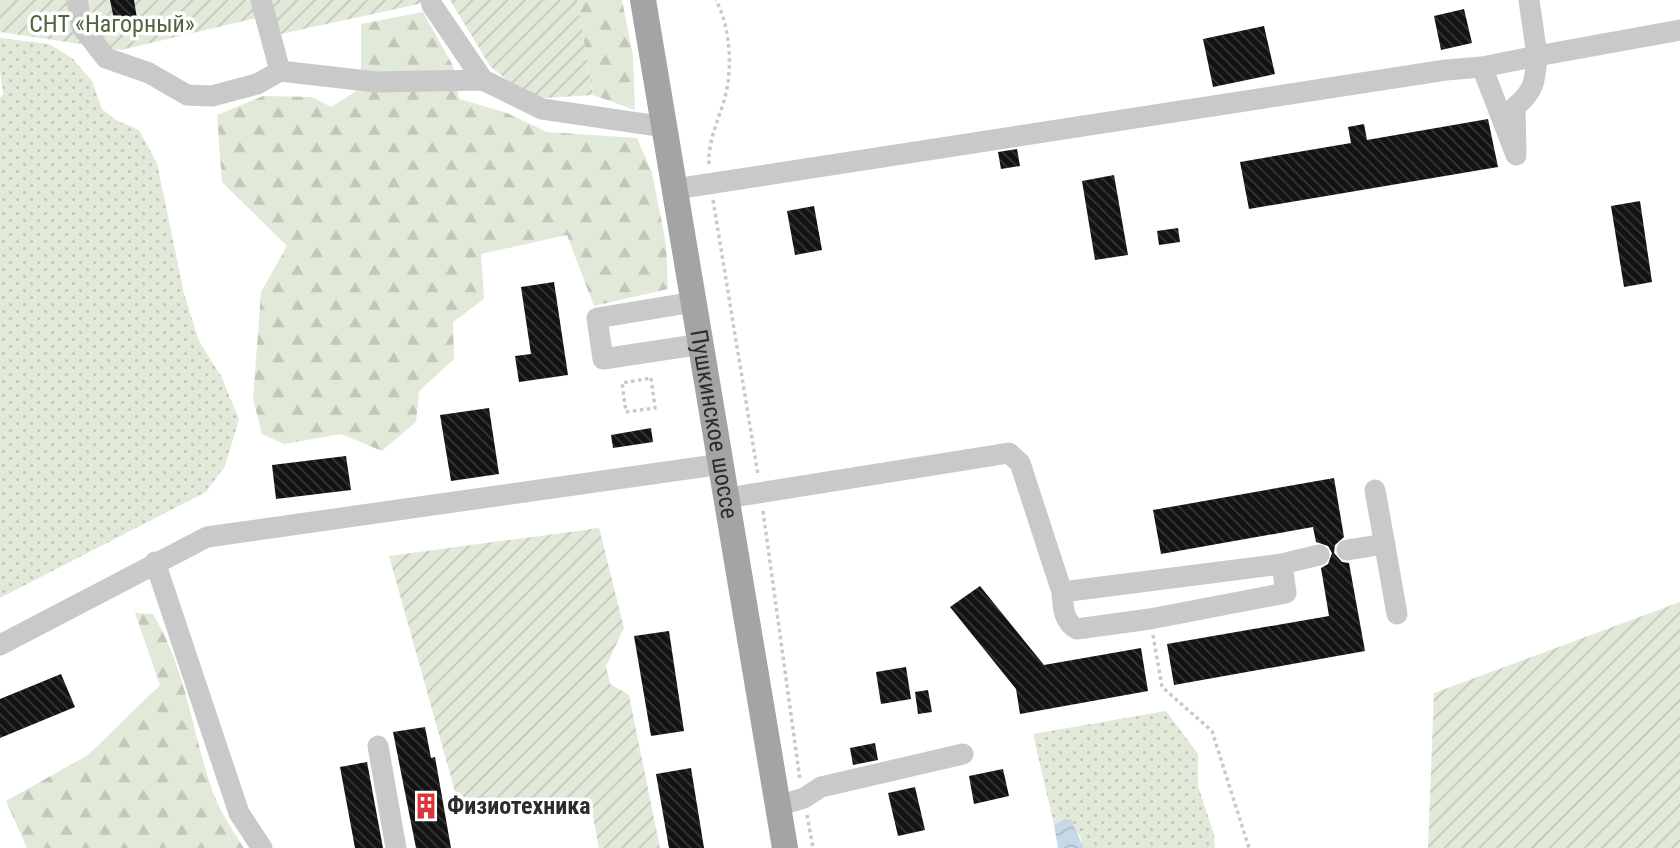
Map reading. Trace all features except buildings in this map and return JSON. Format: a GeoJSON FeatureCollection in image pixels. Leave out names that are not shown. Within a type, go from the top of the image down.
{"type":"FeatureCollection","features":[{"type":"Feature","properties":{"kind":"main road","name":"Пушкинское шоссе"},"geometry":{"type":"LineString","coordinates":[[643,0],[785,848]]}},
{"type":"Feature","properties":{"kind":"street"},"geometry":{"type":"LineString","coordinates":[[77,0],[82,27],[106,58],[149,73],[187,95],[212,96],[257,84],[280,71],[376,82],[483,80],[542,109],[665,127]]}},
{"type":"Feature","properties":{"kind":"street"},"geometry":{"type":"LineString","coordinates":[[261,0],[280,71]]}},
{"type":"Feature","properties":{"kind":"street"},"geometry":{"type":"LineString","coordinates":[[431,0],[483,80]]}},
{"type":"Feature","properties":{"kind":"street"},"geometry":{"type":"LineString","coordinates":[[1482,67],[1516,155],[1515,107],[1526,97],[1534,84],[1537,56],[1528,0]]}},
{"type":"Feature","properties":{"kind":"street"},"geometry":{"type":"LineString","coordinates":[[675,189],[1446,70],[1482,67],[1680,30]]}},
{"type":"Feature","properties":{"kind":"street"},"geometry":{"type":"LineString","coordinates":[[694,302],[597,318],[603,359],[702,344]]}},
{"type":"Feature","properties":{"kind":"street"},"geometry":{"type":"LineString","coordinates":[[727,498],[1009,453],[1020,463],[1062,592],[1064,614],[1071,626],[1077,629],[1150,619],[1286,593],[1282,564]]}},
{"type":"Feature","properties":{"kind":"street"},"geometry":{"type":"LineString","coordinates":[[0,645],[207,537],[722,464]]}},
{"type":"Feature","properties":{"kind":"street"},"geometry":{"type":"LineString","coordinates":[[1375,490],[1397,614]]}},
{"type":"Feature","properties":{"kind":"street"},"geometry":{"type":"LineString","coordinates":[[1347,550],[1385,544]]}},
{"type":"Feature","properties":{"kind":"street"},"geometry":{"type":"LineString","coordinates":[[1062,592],[1282,564],[1319,555]]}},
{"type":"Feature","properties":{"kind":"street"},"geometry":{"type":"LineString","coordinates":[[155,562],[239,813],[262,848]]}},
{"type":"Feature","properties":{"kind":"street"},"geometry":{"type":"LineString","coordinates":[[378,746],[396,848]]}},
{"type":"Feature","properties":{"kind":"street"},"geometry":{"type":"LineString","coordinates":[[778,806],[804,798],[821,787],[963,754]]}},
{"type":"Feature","properties":{"kind":"path"},"geometry":{"type":"LineString","coordinates":[[716,0],[722,11],[730,60],[725,97],[708,148],[710,184],[760,492],[794,743],[813,848]]}},
{"type":"Feature","properties":{"kind":"path"},"geometry":{"type":"LineString","coordinates":[[651,379],[655,408],[626,412],[621,383],[651,379]]}},
{"type":"Feature","properties":{"kind":"path"},"geometry":{"type":"LineString","coordinates":[[1150,619],[1162,687],[1212,732],[1249,848]]}},
{"type":"Feature","properties":{"kind":"green space","name":"СНТ «Нагорный»"},"geometry":{"type":"Polygon","coordinates":[[[0,0],[437,0],[281,34],[273,14],[121,50],[0,32],[0,0]]]}},
{"type":"Feature","properties":{"kind":"green space"},"geometry":{"type":"Polygon","coordinates":[[[450,0],[577,0],[593,95],[530,99],[490,66],[450,0]]]}},
{"type":"Feature","properties":{"kind":"green space"},"geometry":{"type":"Polygon","coordinates":[[[577,0],[622,0],[633,56],[635,110],[593,95],[577,0]]]}},
{"type":"Feature","properties":{"kind":"green space"},"geometry":{"type":"Polygon","coordinates":[[[423,12],[453,66],[459,99],[507,113],[547,132],[637,138],[652,173],[666,244],[668,289],[594,306],[567,235],[481,254],[484,299],[453,322],[454,359],[419,391],[416,422],[382,451],[341,434],[284,444],[262,434],[253,399],[261,292],[287,246],[222,182],[217,115],[263,96],[312,97],[331,107],[361,88],[361,24],[423,12]]]}},
{"type":"Feature","properties":{"kind":"green space"},"geometry":{"type":"Polygon","coordinates":[[[0,38],[49,44],[72,58],[92,81],[102,109],[116,120],[139,130],[157,163],[184,294],[199,341],[221,376],[239,419],[225,466],[206,492],[0,598],[0,98],[3,94],[0,38]]]}},
{"type":"Feature","properties":{"kind":"green space"},"geometry":{"type":"Polygon","coordinates":[[[599,528],[624,628],[606,666],[610,684],[629,695],[660,848],[599,848],[591,807],[561,805],[536,810],[461,813],[389,556],[599,528]]]}},
{"type":"Feature","properties":{"kind":"green space"},"geometry":{"type":"Polygon","coordinates":[[[1680,602],[1680,848],[1428,848],[1434,693],[1680,602]]]}},
{"type":"Feature","properties":{"kind":"green space"},"geometry":{"type":"Polygon","coordinates":[[[135,613],[153,614],[164,634],[180,677],[214,795],[244,848],[27,848],[6,801],[88,755],[160,685],[135,613]]]}},
{"type":"Feature","properties":{"kind":"green space"},"geometry":{"type":"Polygon","coordinates":[[[1166,711],[1198,754],[1198,786],[1214,834],[1215,848],[1084,848],[1080,836],[1064,819],[1054,825],[1033,734],[1166,711]]]}},
{"type":"Feature","properties":{"kind":"water"},"geometry":{"type":"Polygon","coordinates":[[[1064,819],[1071,820],[1084,848],[1058,848],[1054,825],[1064,819]]]}},
{"type":"Feature","properties":{"kind":"place","name":"Физиотехника"},"geometry":{"type":"Point","coordinates":[426,806]}}]}
